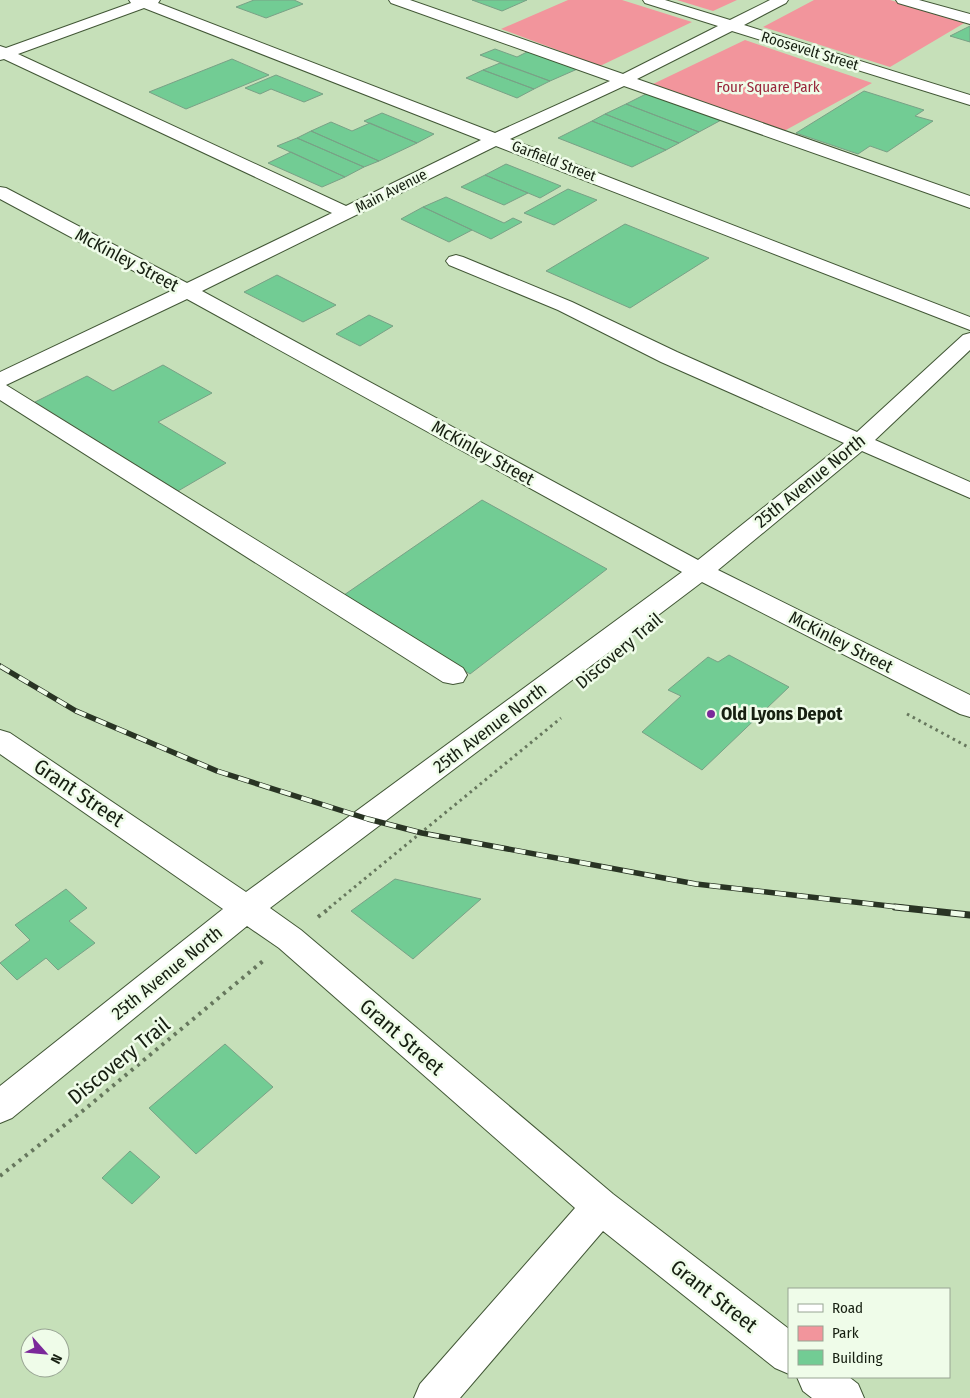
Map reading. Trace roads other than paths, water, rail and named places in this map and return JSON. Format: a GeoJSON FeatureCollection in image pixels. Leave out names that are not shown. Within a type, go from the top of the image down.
{"type":"FeatureCollection","features":[{"type":"Feature","properties":{"kind":"street"},"geometry":{"type":"LineString","coordinates":[[396,0],[970,202]]}},
{"type":"Feature","properties":{"kind":"street","name":"Roosevelt Street"},"geometry":{"type":"LineString","coordinates":[[650,0],[728,26],[970,100]]}},
{"type":"Feature","properties":{"kind":"street","name":"Main Avenue"},"geometry":{"type":"LineString","coordinates":[[0,380],[187,292],[497,138],[624,80],[781,0]]}},
{"type":"Feature","properties":{"kind":"street"},"geometry":{"type":"LineString","coordinates":[[903,0],[970,19]]}},
{"type":"Feature","properties":{"kind":"street"},"geometry":{"type":"LineString","coordinates":[[2,53],[144,1]]}},
{"type":"Feature","properties":{"kind":"street","name":"Garfield Street"},"geometry":{"type":"LineString","coordinates":[[144,1],[970,324]]}},
{"type":"Feature","properties":{"kind":"street"},"geometry":{"type":"LineString","coordinates":[[2,53],[347,213]]}},
{"type":"Feature","properties":{"kind":"street","name":"McKinley Street"},"geometry":{"type":"LineString","coordinates":[[0,192],[700,571],[970,707]]}},
{"type":"Feature","properties":{"kind":"street"},"geometry":{"type":"LineString","coordinates":[[456,262],[565,306],[669,357],[970,491]]}},
{"type":"Feature","properties":{"kind":"street","name":"25th Avenue North"},"geometry":{"type":"LineString","coordinates":[[0,1107],[247,908],[700,571],[861,441],[970,338]]}},
{"type":"Feature","properties":{"kind":"street"},"geometry":{"type":"LineString","coordinates":[[0,390],[453,675]]}},
{"type":"Feature","properties":{"kind":"street","name":"Grant Street"},"geometry":{"type":"LineString","coordinates":[[0,740],[290,939],[600,1206],[788,1353]]}},
{"type":"Feature","properties":{"kind":"street"},"geometry":{"type":"LineString","coordinates":[[434,1398],[600,1206]]}},
{"type":"Feature","properties":{"kind":"street"},"geometry":{"type":"LineString","coordinates":[[818,1378],[844,1398]]}},
{"type":"Feature","properties":{"kind":"railway"},"geometry":{"type":"LineString","coordinates":[[0,666],[76,711],[217,771],[368,819],[422,833],[696,884],[907,908]]}},
{"type":"Feature","properties":{"kind":"railway"},"geometry":{"type":"LineString","coordinates":[[895,907],[970,915]]}},
{"type":"Feature","properties":{"kind":"place","name":"Old Lyons Depot"},"geometry":{"type":"Point","coordinates":[711,714]}},
{"type":"Feature","properties":{"kind":"park label","name":"Four Square Park"},"geometry":{"type":"Point","coordinates":[768,87]}}]}
